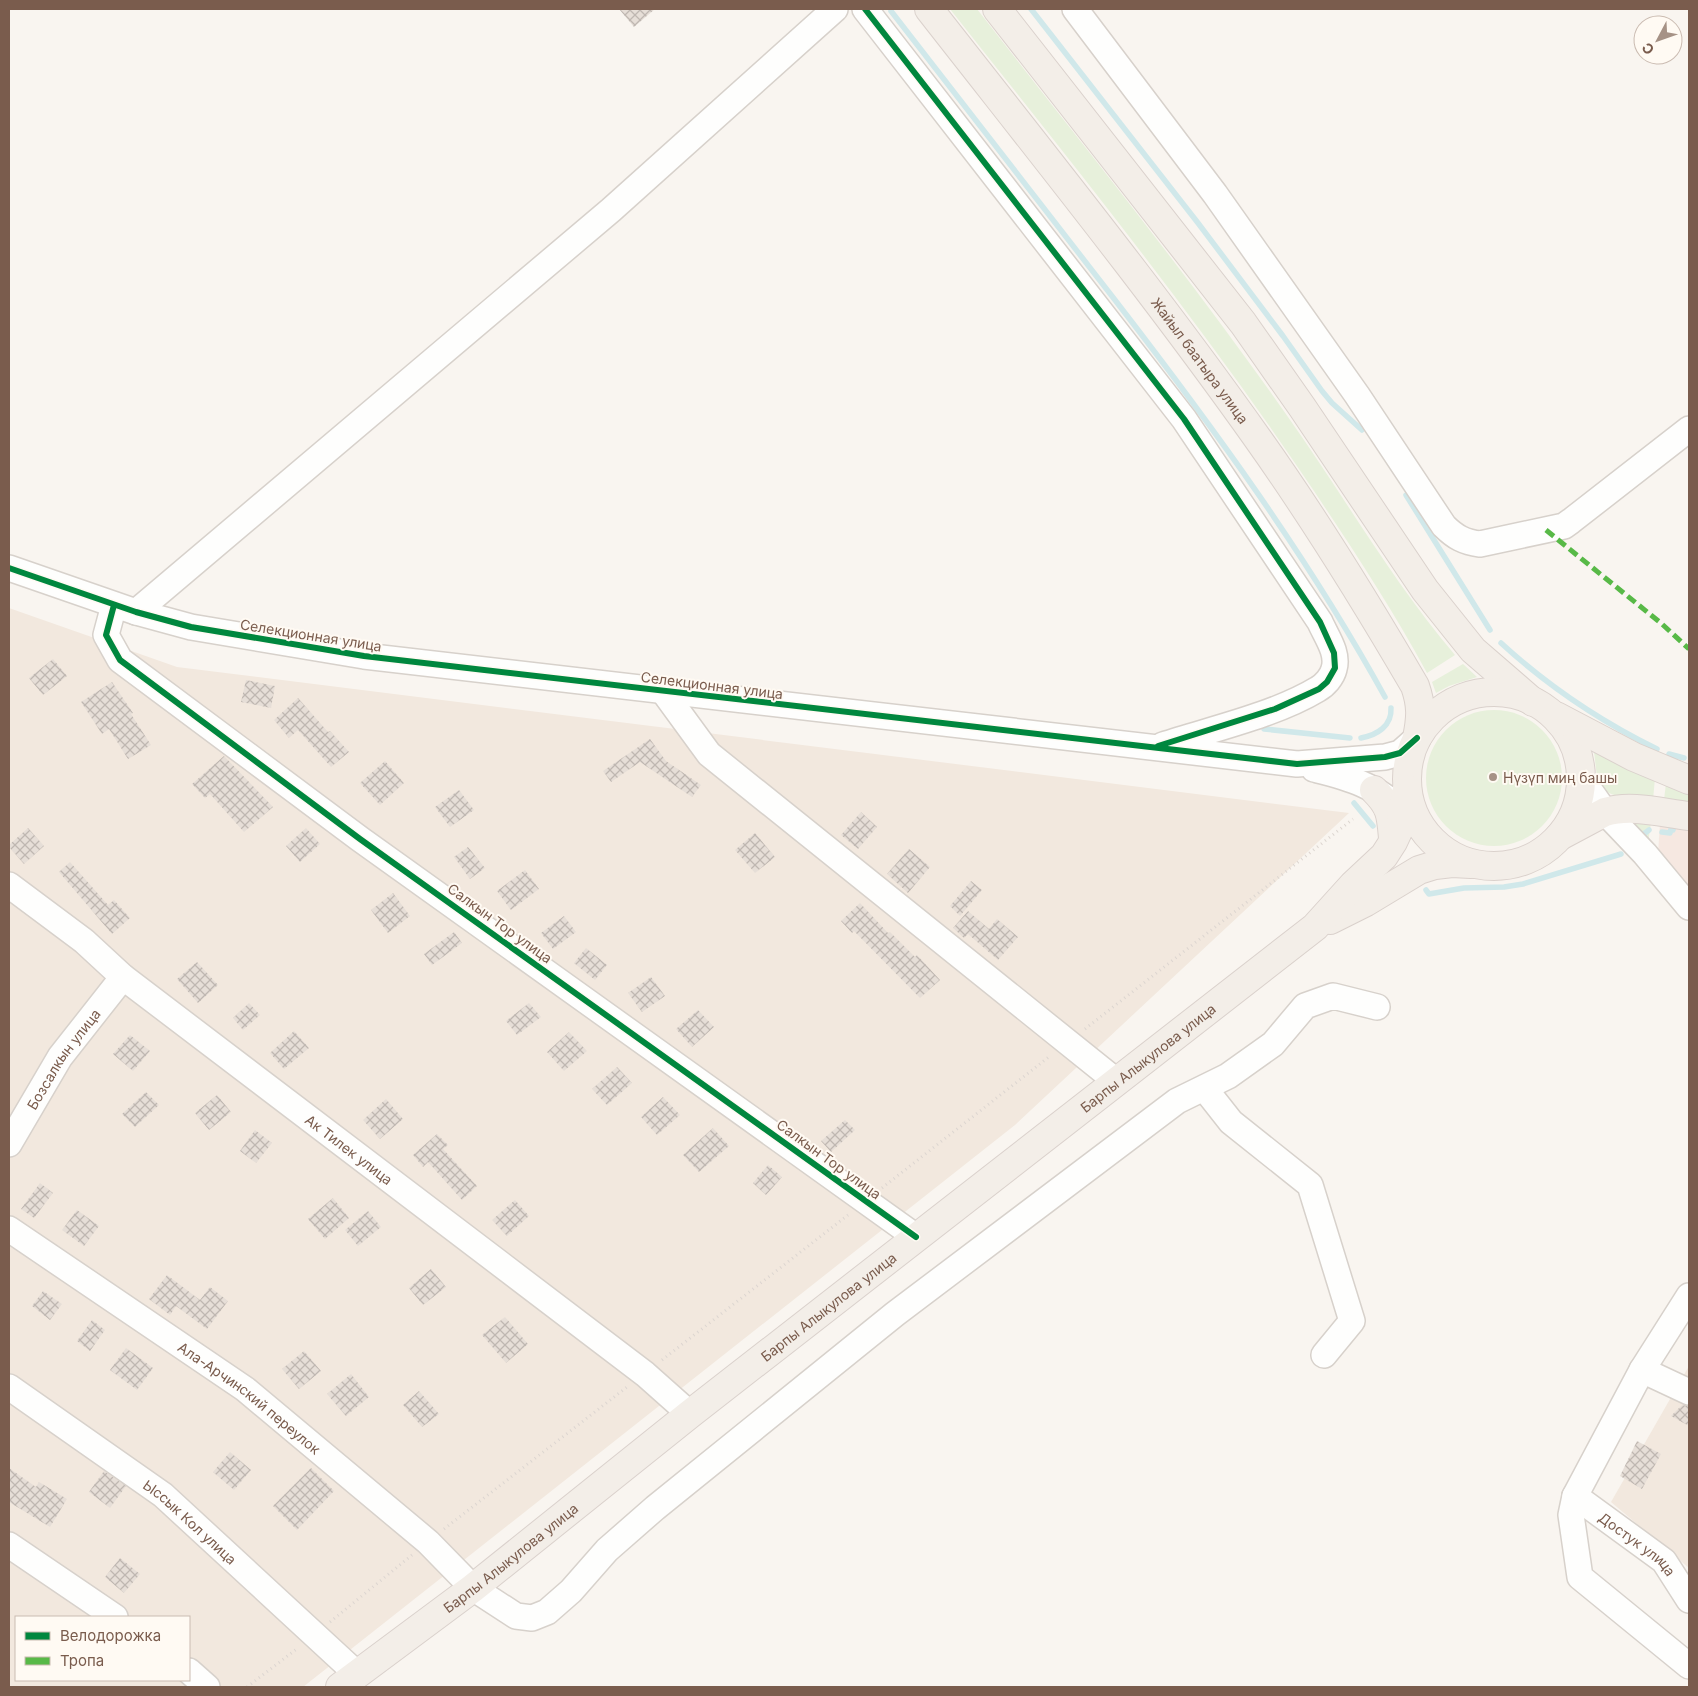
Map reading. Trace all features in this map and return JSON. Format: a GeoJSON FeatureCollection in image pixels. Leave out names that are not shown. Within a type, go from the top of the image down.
{"type":"FeatureCollection","features":[{"type":"Feature","properties":{"kind":"main road","name":"Жайыл баатыра улица"},"geometry":{"type":"LineString","coordinates":[[929,9],[1139,278],[1258,440],[1349,575],[1415,686],[1420,701],[1421,716],[1417,738]]}},
{"type":"Feature","properties":{"kind":"main road"},"geometry":{"type":"LineString","coordinates":[[997,9],[1242,323],[1302,407],[1430,597],[1473,650],[1558,722],[1567,734],[1579,763],[1580,778],[1575,809],[1569,823],[1560,836]]}},
{"type":"Feature","properties":{"kind":"main road"},"geometry":{"type":"LineString","coordinates":[[1689,780],[1634,757],[1519,696],[1504,693],[1488,693],[1458,700],[1432,718],[1417,738],[1409,762],[1406,800],[1424,831],[1446,852],[1475,864],[1490,866],[1506,866],[1521,862],[1542,851],[1560,836],[1605,812],[1628,808],[1689,816]]}},
{"type":"Feature","properties":{"kind":"main road"},"geometry":{"type":"LineString","coordinates":[[1374,790],[1385,801],[1390,813],[1393,842]]}},
{"type":"Feature","properties":{"kind":"main road","name":"Барпы Алыкулова улица"},"geometry":{"type":"LineString","coordinates":[[349,1681],[473,1588],[690,1414],[1116,1080],[1315,927],[1353,885],[1384,856],[1393,842],[1406,800]]}},
{"type":"Feature","properties":{"kind":"main road","name":"Барпы Алыкулова улица"},"geometry":{"type":"LineString","coordinates":[[1315,927],[1366,902],[1419,870],[1435,865],[1452,863],[1475,864]]}},
{"type":"Feature","properties":{"kind":"street"},"geometry":{"type":"LineString","coordinates":[[125,608],[611,210],[835,9]]}},
{"type":"Feature","properties":{"kind":"street"},"geometry":{"type":"LineString","coordinates":[[866,9],[1184,419],[1320,622],[1334,653],[1335,668],[1327,682],[1319,689],[1275,709],[1154,748]]}},
{"type":"Feature","properties":{"kind":"street"},"geometry":{"type":"LineString","coordinates":[[1075,9],[1216,194],[1357,395],[1444,526],[1456,537],[1466,542],[1480,544],[1564,526],[1689,429]]}},
{"type":"Feature","properties":{"kind":"street","name":"Селекционная улица"},"geometry":{"type":"LineString","coordinates":[[9,568],[125,608],[191,627],[227,634],[364,656],[1297,764],[1351,780],[1374,790],[1406,800]]}},
{"type":"Feature","properties":{"kind":"street","name":"Салкын Тор улица"},"geometry":{"type":"LineString","coordinates":[[125,608],[106,635],[120,660],[360,838],[916,1237]]}},
{"type":"Feature","properties":{"kind":"street"},"geometry":{"type":"LineString","coordinates":[[663,691],[709,754],[1116,1080]]}},
{"type":"Feature","properties":{"kind":"street","name":"Селекционная улица"},"geometry":{"type":"LineString","coordinates":[[1297,764],[1385,757],[1400,753],[1417,738]]}},
{"type":"Feature","properties":{"kind":"street"},"geometry":{"type":"LineString","coordinates":[[1580,778],[1605,812],[1645,854],[1689,907]]}},
{"type":"Feature","properties":{"kind":"street","name":"Ак Тилек улица"},"geometry":{"type":"LineString","coordinates":[[9,885],[84,941],[123,977],[645,1374],[690,1414]]}},
{"type":"Feature","properties":{"kind":"street","name":"Бозсалкын улица"},"geometry":{"type":"LineString","coordinates":[[9,1144],[60,1056],[123,977]]}},
{"type":"Feature","properties":{"kind":"street","name":"Ала-Арчинский переулок"},"geometry":{"type":"LineString","coordinates":[[9,1229],[245,1389],[428,1542],[473,1588],[516,1616],[532,1618],[547,1612],[571,1591],[608,1550],[654,1508],[895,1314],[1177,1102],[1228,1076],[1273,1044],[1305,1006],[1333,996],[1377,1007]]}},
{"type":"Feature","properties":{"kind":"street"},"geometry":{"type":"LineString","coordinates":[[1204,1089],[1231,1122],[1310,1185],[1352,1321],[1324,1355]]}},
{"type":"Feature","properties":{"kind":"street"},"geometry":{"type":"LineString","coordinates":[[1689,1296],[1642,1370],[1575,1496],[1571,1515],[1580,1577],[1689,1666]]}},
{"type":"Feature","properties":{"kind":"street"},"geometry":{"type":"LineString","coordinates":[[1642,1370],[1689,1392]]}},
{"type":"Feature","properties":{"kind":"street","name":"Ыссык Кол улица"},"geometry":{"type":"LineString","coordinates":[[9,1387],[164,1495],[315,1634],[349,1681]]}},
{"type":"Feature","properties":{"kind":"street","name":"Достук улица"},"geometry":{"type":"LineString","coordinates":[[1575,1496],[1664,1561],[1689,1600]]}},
{"type":"Feature","properties":{"kind":"street"},"geometry":{"type":"LineString","coordinates":[[9,1545],[114,1616]]}},
{"type":"Feature","properties":{"kind":"street"},"geometry":{"type":"LineString","coordinates":[[1664,1561],[1689,1566]]}},
{"type":"Feature","properties":{"kind":"street"},"geometry":{"type":"LineString","coordinates":[[190,1672],[207,1687]]}},
{"type":"Feature","properties":{"kind":"path"},"geometry":{"type":"LineString","coordinates":[[247,1687],[428,1542],[1353,819]]}},
{"type":"Feature","properties":{"kind":"shaded area"},"geometry":{"type":"Polygon","coordinates":[[[9,608],[177,667],[1349,813],[1015,1125],[303,1687],[9,1687],[9,608]]]}},
{"type":"Feature","properties":{"kind":"shaded area"},"geometry":{"type":"Polygon","coordinates":[[[1660,823],[1689,826],[1689,891],[1658,854],[1660,823]]]}},
{"type":"Feature","properties":{"kind":"shaded area"},"geometry":{"type":"Polygon","coordinates":[[[1689,1366],[1689,1568],[1611,1502],[1689,1366]]]}},
{"type":"Feature","properties":{"kind":"green space"},"geometry":{"type":"Polygon","coordinates":[[[950,9],[977,9],[1096,161],[1251,365],[1309,447],[1410,598],[1455,655],[1427,673],[1387,604],[1344,536],[1227,367],[1137,247],[950,9]]]}},
{"type":"Feature","properties":{"kind":"green space"},"geometry":{"type":"Polygon","coordinates":[[[1463,664],[1477,677],[1449,686],[1436,693],[1432,682],[1463,664]]]}},
{"type":"Feature","properties":{"kind":"green space"},"geometry":{"type":"Polygon","coordinates":[[[1494,710],[1520,715],[1542,730],[1557,752],[1562,778],[1557,804],[1542,826],[1520,841],[1494,846],[1468,841],[1446,826],[1431,804],[1426,778],[1431,752],[1446,730],[1468,715],[1494,710]]]}},
{"type":"Feature","properties":{"kind":"green space"},"geometry":{"type":"Polygon","coordinates":[[[1593,748],[1655,778],[1653,800],[1623,797],[1608,793],[1603,789],[1598,779],[1593,748]]]}},
{"type":"Feature","properties":{"kind":"green space"},"geometry":{"type":"Polygon","coordinates":[[[1666,783],[1689,793],[1689,803],[1664,800],[1666,783]]]}},
{"type":"Feature","properties":{"kind":"green space"},"geometry":{"type":"Polygon","coordinates":[[[1631,821],[1651,822],[1648,843],[1631,821]]]}},
{"type":"Feature","properties":{"kind":"building"},"geometry":{"type":"Polygon","coordinates":[[[619,9],[655,9],[634,27],[619,9]]]}},
{"type":"Feature","properties":{"kind":"building"},"geometry":{"type":"Polygon","coordinates":[[[53,659],[67,676],[43,695],[29,678],[53,659]]]}},
{"type":"Feature","properties":{"kind":"building"},"geometry":{"type":"Polygon","coordinates":[[[246,680],[275,686],[271,708],[241,702],[246,680]]]}},
{"type":"Feature","properties":{"kind":"building"},"geometry":{"type":"Polygon","coordinates":[[[112,682],[133,713],[131,714],[151,745],[128,759],[109,729],[102,734],[81,702],[112,682]]]}},
{"type":"Feature","properties":{"kind":"building"},"geometry":{"type":"Polygon","coordinates":[[[298,698],[328,732],[330,731],[349,752],[331,767],[298,730],[289,738],[274,720],[298,698]]]}},
{"type":"Feature","properties":{"kind":"building"},"geometry":{"type":"Polygon","coordinates":[[[650,739],[666,761],[701,785],[692,797],[640,762],[611,782],[603,771],[650,739]]]}},
{"type":"Feature","properties":{"kind":"building"},"geometry":{"type":"Polygon","coordinates":[[[224,756],[273,807],[244,832],[210,794],[205,798],[192,784],[224,756]]]}},
{"type":"Feature","properties":{"kind":"building"},"geometry":{"type":"Polygon","coordinates":[[[385,761],[404,783],[380,805],[360,783],[385,761]]]}},
{"type":"Feature","properties":{"kind":"building"},"geometry":{"type":"Polygon","coordinates":[[[459,790],[474,810],[450,827],[435,807],[459,790]]]}},
{"type":"Feature","properties":{"kind":"building"},"geometry":{"type":"Polygon","coordinates":[[[861,812],[877,827],[858,849],[841,835],[861,812]]]}},
{"type":"Feature","properties":{"kind":"building"},"geometry":{"type":"Polygon","coordinates":[[[28,828],[44,846],[24,864],[9,845],[28,828]]]}},
{"type":"Feature","properties":{"kind":"building"},"geometry":{"type":"Polygon","coordinates":[[[306,828],[320,844],[300,862],[286,846],[306,828]]]}},
{"type":"Feature","properties":{"kind":"building"},"geometry":{"type":"Polygon","coordinates":[[[755,833],[775,857],[755,873],[735,850],[755,833]]]}},
{"type":"Feature","properties":{"kind":"building"},"geometry":{"type":"Polygon","coordinates":[[[468,847],[485,868],[470,879],[454,857],[468,847]]]}},
{"type":"Feature","properties":{"kind":"building"},"geometry":{"type":"Polygon","coordinates":[[[909,849],[930,867],[908,893],[887,874],[909,849]]]}},
{"type":"Feature","properties":{"kind":"building"},"geometry":{"type":"Polygon","coordinates":[[[70,862],[108,905],[114,900],[130,918],[112,934],[59,872],[70,862]]]}},
{"type":"Feature","properties":{"kind":"building"},"geometry":{"type":"Polygon","coordinates":[[[525,870],[539,889],[511,910],[497,891],[525,870]]]}},
{"type":"Feature","properties":{"kind":"building"},"geometry":{"type":"Polygon","coordinates":[[[971,881],[982,890],[960,916],[950,906],[971,881]]]}},
{"type":"Feature","properties":{"kind":"building"},"geometry":{"type":"Polygon","coordinates":[[[393,893],[410,916],[388,933],[371,910],[393,893]]]}},
{"type":"Feature","properties":{"kind":"building"},"geometry":{"type":"Polygon","coordinates":[[[860,903],[888,933],[890,932],[915,957],[917,955],[940,980],[920,998],[854,931],[852,933],[841,921],[860,903]]]}},
{"type":"Feature","properties":{"kind":"building"},"geometry":{"type":"Polygon","coordinates":[[[968,911],[989,929],[997,919],[1018,937],[998,960],[968,934],[964,938],[953,928],[968,911]]]}},
{"type":"Feature","properties":{"kind":"building"},"geometry":{"type":"Polygon","coordinates":[[[564,916],[576,932],[553,949],[541,933],[564,916]]]}},
{"type":"Feature","properties":{"kind":"building"},"geometry":{"type":"Polygon","coordinates":[[[454,932],[462,943],[432,965],[424,954],[454,932]]]}},
{"type":"Feature","properties":{"kind":"building"},"geometry":{"type":"Polygon","coordinates":[[[586,948],[607,965],[595,980],[574,963],[586,948]]]}},
{"type":"Feature","properties":{"kind":"building"},"geometry":{"type":"Polygon","coordinates":[[[197,962],[218,985],[198,1003],[177,979],[197,962]]]}},
{"type":"Feature","properties":{"kind":"building"},"geometry":{"type":"Polygon","coordinates":[[[651,977],[665,996],[642,1012],[628,993],[651,977]]]}},
{"type":"Feature","properties":{"kind":"building"},"geometry":{"type":"Polygon","coordinates":[[[249,1003],[260,1015],[243,1030],[233,1018],[249,1003]]]}},
{"type":"Feature","properties":{"kind":"building"},"geometry":{"type":"Polygon","coordinates":[[[529,1003],[541,1017],[517,1035],[506,1021],[529,1003]]]}},
{"type":"Feature","properties":{"kind":"building"},"geometry":{"type":"Polygon","coordinates":[[[698,1010],[714,1027],[692,1047],[676,1029],[698,1010]]]}},
{"type":"Feature","properties":{"kind":"building"},"geometry":{"type":"Polygon","coordinates":[[[294,1031],[309,1048],[284,1069],[270,1053],[294,1031]]]}},
{"type":"Feature","properties":{"kind":"building"},"geometry":{"type":"Polygon","coordinates":[[[569,1032],[587,1051],[564,1071],[547,1052],[569,1032]]]}},
{"type":"Feature","properties":{"kind":"building"},"geometry":{"type":"Polygon","coordinates":[[[130,1035],[150,1051],[133,1071],[113,1054],[130,1035]]]}},
{"type":"Feature","properties":{"kind":"building"},"geometry":{"type":"Polygon","coordinates":[[[617,1067],[632,1083],[607,1105],[592,1089],[617,1067]]]}},
{"type":"Feature","properties":{"kind":"building"},"geometry":{"type":"Polygon","coordinates":[[[146,1092],[159,1105],[135,1127],[122,1114],[146,1092]]]}},
{"type":"Feature","properties":{"kind":"building"},"geometry":{"type":"Polygon","coordinates":[[[217,1095],[231,1112],[209,1130],[195,1113],[217,1095]]]}},
{"type":"Feature","properties":{"kind":"building"},"geometry":{"type":"Polygon","coordinates":[[[663,1097],[680,1115],[657,1135],[641,1117],[663,1097]]]}},
{"type":"Feature","properties":{"kind":"building"},"geometry":{"type":"Polygon","coordinates":[[[386,1099],[403,1119],[380,1139],[363,1120],[386,1099]]]}},
{"type":"Feature","properties":{"kind":"building"},"geometry":{"type":"Polygon","coordinates":[[[845,1120],[855,1130],[831,1152],[821,1141],[845,1120]]]}},
{"type":"Feature","properties":{"kind":"building"},"geometry":{"type":"Polygon","coordinates":[[[713,1128],[729,1146],[699,1172],[683,1155],[713,1128]]]}},
{"type":"Feature","properties":{"kind":"building"},"geometry":{"type":"Polygon","coordinates":[[[255,1130],[272,1143],[256,1163],[240,1151],[255,1130]]]}},
{"type":"Feature","properties":{"kind":"building"},"geometry":{"type":"Polygon","coordinates":[[[437,1134],[448,1145],[443,1149],[477,1186],[462,1200],[428,1162],[423,1167],[413,1155],[437,1134]]]}},
{"type":"Feature","properties":{"kind":"building"},"geometry":{"type":"Polygon","coordinates":[[[768,1165],[782,1177],[766,1195],[753,1183],[768,1165]]]}},
{"type":"Feature","properties":{"kind":"building"},"geometry":{"type":"Polygon","coordinates":[[[40,1183],[53,1193],[34,1218],[21,1209],[40,1183]]]}},
{"type":"Feature","properties":{"kind":"building"},"geometry":{"type":"Polygon","coordinates":[[[333,1198],[349,1218],[325,1239],[308,1219],[333,1198]]]}},
{"type":"Feature","properties":{"kind":"building"},"geometry":{"type":"Polygon","coordinates":[[[515,1200],[529,1216],[507,1236],[492,1220],[515,1200]]]}},
{"type":"Feature","properties":{"kind":"building"},"geometry":{"type":"Polygon","coordinates":[[[77,1210],[99,1226],[84,1246],[62,1230],[77,1210]]]}},
{"type":"Feature","properties":{"kind":"building"},"geometry":{"type":"Polygon","coordinates":[[[368,1211],[381,1227],[358,1246],[345,1230],[368,1211]]]}},
{"type":"Feature","properties":{"kind":"building"},"geometry":{"type":"Polygon","coordinates":[[[431,1269],[446,1287],[423,1305],[409,1288],[431,1269]]]}},
{"type":"Feature","properties":{"kind":"building"},"geometry":{"type":"Polygon","coordinates":[[[167,1275],[200,1300],[210,1287],[228,1301],[207,1329],[176,1306],[170,1315],[149,1299],[167,1275]]]}},
{"type":"Feature","properties":{"kind":"building"},"geometry":{"type":"Polygon","coordinates":[[[43,1291],[62,1304],[50,1320],[32,1306],[43,1291]]]}},
{"type":"Feature","properties":{"kind":"building"},"geometry":{"type":"Polygon","coordinates":[[[505,1317],[528,1344],[506,1363],[482,1335],[505,1317]]]}},
{"type":"Feature","properties":{"kind":"building"},"geometry":{"type":"Polygon","coordinates":[[[92,1320],[105,1330],[90,1351],[77,1341],[92,1320]]]}},
{"type":"Feature","properties":{"kind":"building"},"geometry":{"type":"Polygon","coordinates":[[[126,1348],[153,1368],[137,1390],[110,1370],[126,1348]]]}},
{"type":"Feature","properties":{"kind":"building"},"geometry":{"type":"Polygon","coordinates":[[[304,1351],[321,1371],[299,1389],[282,1369],[304,1351]]]}},
{"type":"Feature","properties":{"kind":"building"},"geometry":{"type":"Polygon","coordinates":[[[351,1374],[369,1397],[346,1416],[327,1394],[351,1374]]]}},
{"type":"Feature","properties":{"kind":"building"},"geometry":{"type":"Polygon","coordinates":[[[419,1391],[439,1414],[422,1427],[403,1405],[419,1391]]]}},
{"type":"Feature","properties":{"kind":"building"},"geometry":{"type":"Polygon","coordinates":[[[1682,1405],[1689,1406],[1689,1426],[1671,1416],[1682,1405]]]}},
{"type":"Feature","properties":{"kind":"building"},"geometry":{"type":"Polygon","coordinates":[[[1637,1441],[1661,1454],[1642,1489],[1620,1476],[1637,1441]]]}},
{"type":"Feature","properties":{"kind":"building"},"geometry":{"type":"Polygon","coordinates":[[[230,1452],[251,1470],[234,1490],[213,1472],[230,1452]]]}},
{"type":"Feature","properties":{"kind":"building"},"geometry":{"type":"Polygon","coordinates":[[[9,1468],[36,1487],[39,1482],[67,1499],[50,1527],[9,1502],[9,1468]]]}},
{"type":"Feature","properties":{"kind":"building"},"geometry":{"type":"Polygon","coordinates":[[[311,1468],[334,1491],[297,1530],[273,1506],[311,1468]]]}},
{"type":"Feature","properties":{"kind":"building"},"geometry":{"type":"Polygon","coordinates":[[[104,1471],[126,1486],[110,1508],[89,1492],[104,1471]]]}},
{"type":"Feature","properties":{"kind":"building"},"geometry":{"type":"Polygon","coordinates":[[[120,1558],[140,1574],[124,1593],[105,1577],[120,1558]]]}},
{"type":"Feature","properties":{"kind":"waterway"},"geometry":{"type":"LineString","coordinates":[[1031,9],[1198,223],[1322,391],[1332,403],[1362,430]]}},
{"type":"Feature","properties":{"kind":"waterway"},"geometry":{"type":"LineString","coordinates":[[891,11],[1188,396],[1292,543],[1385,697]]}},
{"type":"Feature","properties":{"kind":"waterway"},"geometry":{"type":"LineString","coordinates":[[1406,495],[1490,630]]}},
{"type":"Feature","properties":{"kind":"waterway"},"geometry":{"type":"LineString","coordinates":[[1501,643],[1537,674],[1575,702],[1615,727],[1657,749]]}},
{"type":"Feature","properties":{"kind":"waterway"},"geometry":{"type":"LineString","coordinates":[[1361,738],[1373,735],[1382,729],[1389,720],[1391,708]]}},
{"type":"Feature","properties":{"kind":"waterway"},"geometry":{"type":"LineString","coordinates":[[1264,729],[1350,738]]}},
{"type":"Feature","properties":{"kind":"waterway"},"geometry":{"type":"LineString","coordinates":[[1669,754],[1684,758]]}},
{"type":"Feature","properties":{"kind":"waterway"},"geometry":{"type":"LineString","coordinates":[[1354,803],[1373,826]]}},
{"type":"Feature","properties":{"kind":"waterway"},"geometry":{"type":"LineString","coordinates":[[1662,832],[1670,833],[1671,829],[1673,830]]}},
{"type":"Feature","properties":{"kind":"waterway"},"geometry":{"type":"LineString","coordinates":[[1645,833],[1649,830]]}},
{"type":"Feature","properties":{"kind":"waterway"},"geometry":{"type":"LineString","coordinates":[[1426,890],[1429,894],[1464,888],[1504,887],[1523,884],[1621,854]]}},
{"type":"Feature","properties":{"kind":"marked path"},"geometry":{"type":"LineString","coordinates":[[1546,530],[1662,624],[1689,649]]}},
{"type":"Feature","properties":{"kind":"cycle path"},"geometry":{"type":"LineString","coordinates":[[865,9],[1184,419],[1320,622],[1334,653],[1335,668],[1327,682],[1319,689],[1275,709],[1158,746]]}},
{"type":"Feature","properties":{"kind":"cycle path"},"geometry":{"type":"LineString","coordinates":[[9,568],[136,612],[191,627],[364,656],[1297,764],[1385,757],[1400,753],[1417,738]]}},
{"type":"Feature","properties":{"kind":"cycle path"},"geometry":{"type":"LineString","coordinates":[[114,605],[106,635],[120,660],[360,839],[916,1237]]}},
{"type":"Feature","properties":{"kind":"place","name":"Нүзүп миң башы"},"geometry":{"type":"Point","coordinates":[1493,777]}}]}
